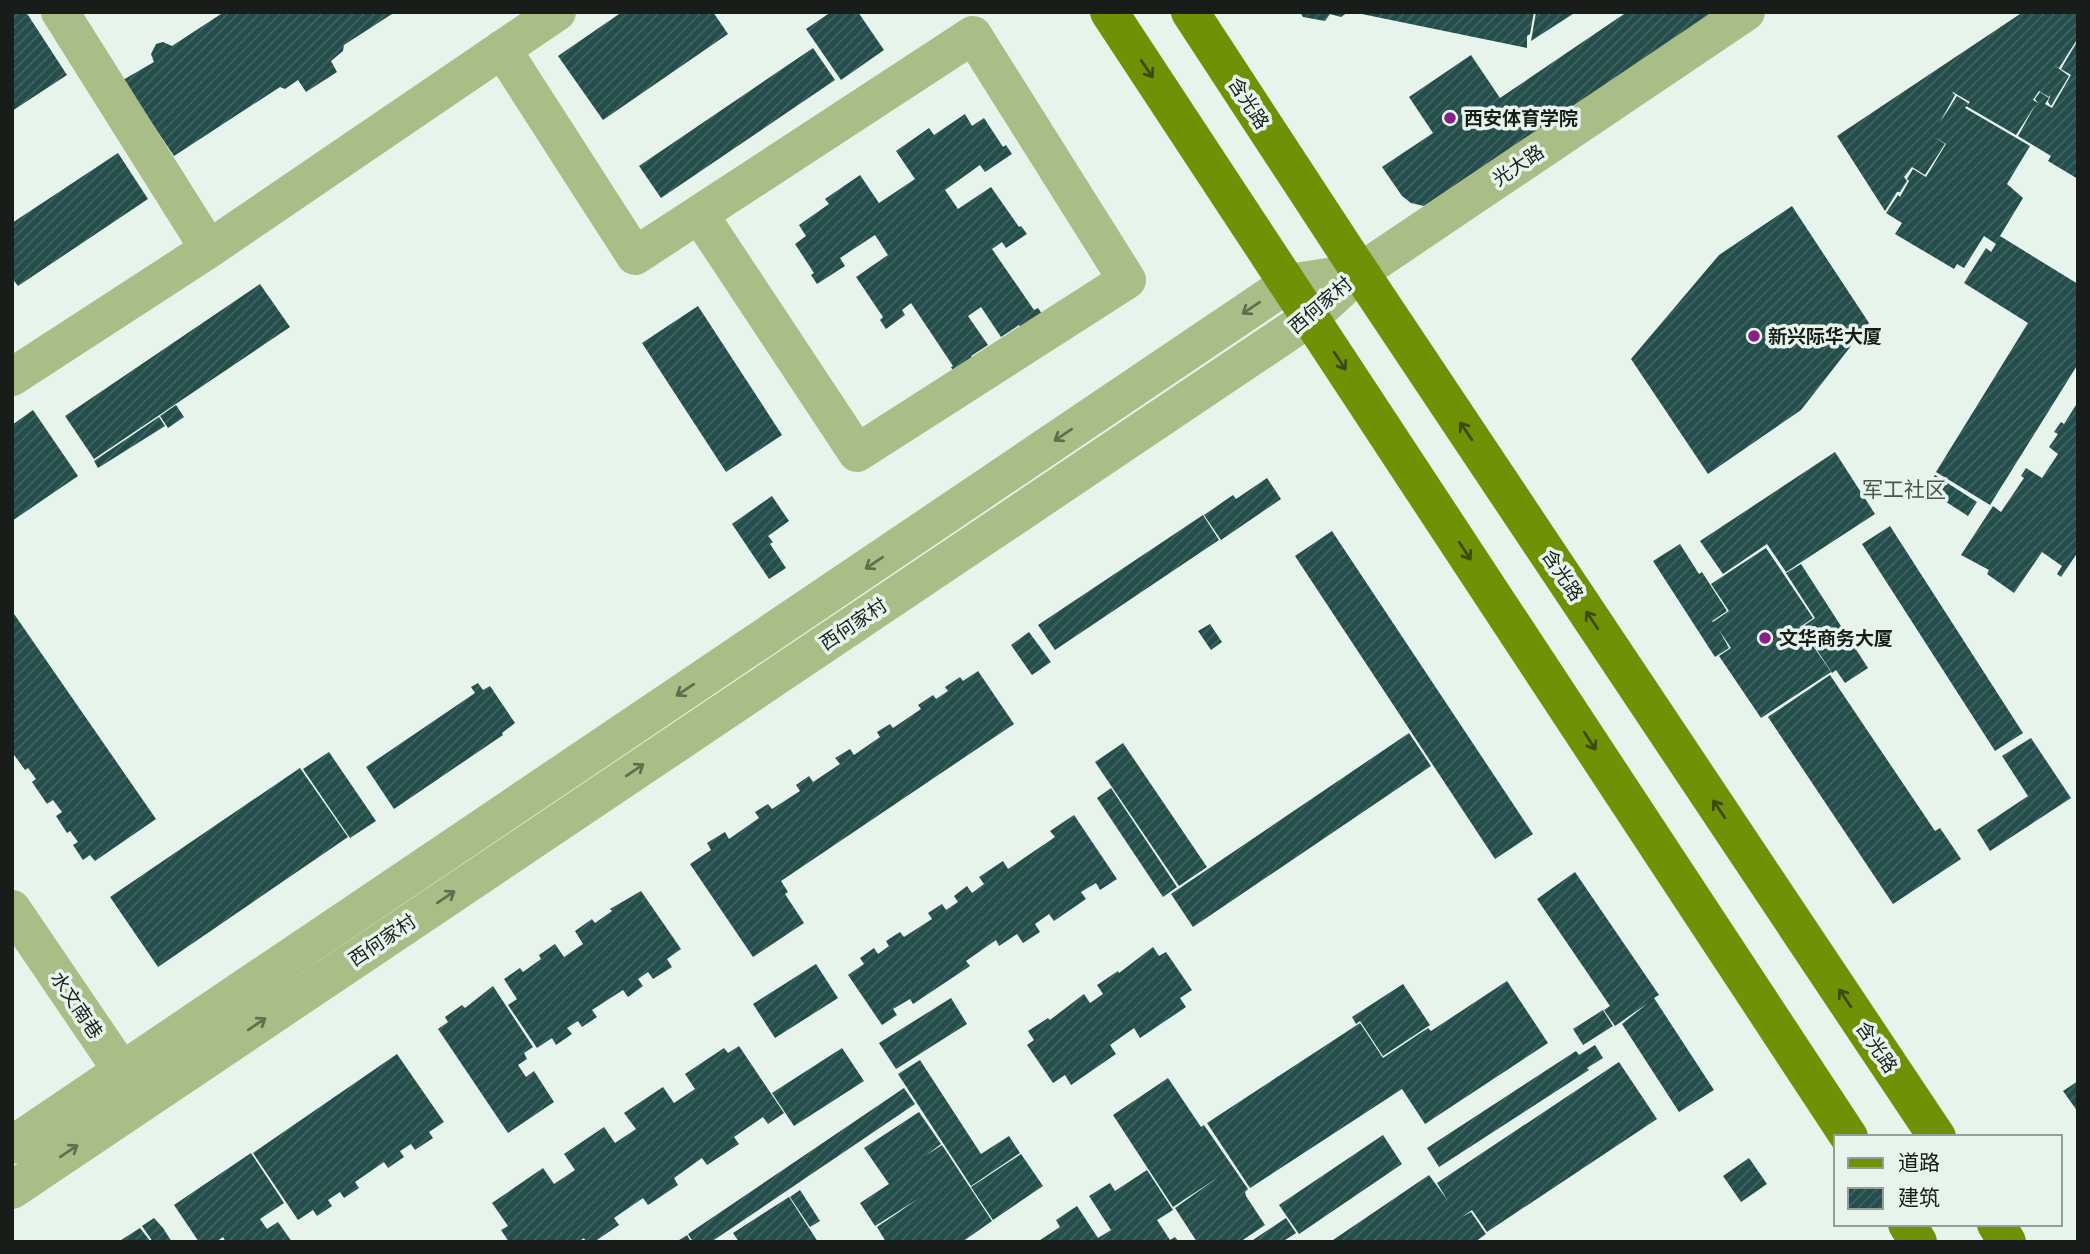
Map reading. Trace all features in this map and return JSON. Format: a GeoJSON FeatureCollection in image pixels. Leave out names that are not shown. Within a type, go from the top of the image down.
{"type":"FeatureCollection","features":[{"type":"Feature","properties":{"kind":"main road"},"geometry":{"type":"LineString","coordinates":[[1109,12],[1848,1135]]}},
{"type":"Feature","properties":{"kind":"main road","name":"含光路"},"geometry":{"type":"LineString","coordinates":[[1190,12],[1936,1135]]}},
{"type":"Feature","properties":{"kind":"main road"},"geometry":{"type":"LineString","coordinates":[[1908,1226],[1919,1242]]}},
{"type":"Feature","properties":{"kind":"main road"},"geometry":{"type":"LineString","coordinates":[[1997,1226],[2007,1242]]}},
{"type":"Feature","properties":{"kind":"street"},"geometry":{"type":"LineString","coordinates":[[60,12],[209,249]]}},
{"type":"Feature","properties":{"kind":"street"},"geometry":{"type":"LineString","coordinates":[[12,377],[209,249],[557,12]]}},
{"type":"Feature","properties":{"kind":"street","name":"光大路"},"geometry":{"type":"LineString","coordinates":[[1360,271],[1746,12]]}},
{"type":"Feature","properties":{"kind":"street"},"geometry":{"type":"LineString","coordinates":[[502,49],[635,256],[699,214],[973,35],[1127,280],[857,453],[699,214]]}},
{"type":"Feature","properties":{"kind":"street","name":"西何家村"},"geometry":{"type":"LineString","coordinates":[[12,1190],[132,1086],[1289,283],[1360,271]]}},
{"type":"Feature","properties":{"kind":"street","name":"西何家村"},"geometry":{"type":"LineString","coordinates":[[12,1145],[132,1086],[1311,317],[1360,271]]}},
{"type":"Feature","properties":{"kind":"street","name":"水文南巷"},"geometry":{"type":"LineString","coordinates":[[12,909],[132,1086]]}},
{"type":"Feature","properties":{"kind":"building"},"geometry":{"type":"Polygon","coordinates":[[[12,12],[26,12],[67,75],[12,111],[12,12]]]}},
{"type":"Feature","properties":{"kind":"building"},"geometry":{"type":"Polygon","coordinates":[[[224,12],[395,12],[344,45],[343,51],[331,61],[337,72],[306,92],[298,80],[285,89],[280,87],[174,156],[123,80],[154,62],[151,54],[156,44],[163,42],[172,46],[224,12]]]}},
{"type":"Feature","properties":{"kind":"building"},"geometry":{"type":"Polygon","coordinates":[[[622,12],[713,12],[728,34],[603,120],[558,56],[622,12]]]}},
{"type":"Feature","properties":{"kind":"building"},"geometry":{"type":"Polygon","coordinates":[[[831,12],[858,12],[884,50],[841,80],[806,29],[831,12]]]}},
{"type":"Feature","properties":{"kind":"building"},"geometry":{"type":"Polygon","coordinates":[[[1300,12],[1348,12],[1341,17],[1330,14],[1325,21],[1303,17],[1300,12]]]}},
{"type":"Feature","properties":{"kind":"building"},"geometry":{"type":"Polygon","coordinates":[[[1352,12],[1534,12],[1530,34],[1527,36],[1527,48],[1352,12]]]}},
{"type":"Feature","properties":{"kind":"building"},"geometry":{"type":"Polygon","coordinates":[[[1536,12],[1576,12],[1531,41],[1536,12]]]}},
{"type":"Feature","properties":{"kind":"building"},"geometry":{"type":"Polygon","coordinates":[[[1627,12],[1714,12],[1424,206],[1411,203],[1402,196],[1382,167],[1433,133],[1409,97],[1471,55],[1500,98],[1627,12]]]}},
{"type":"Feature","properties":{"kind":"building"},"geometry":{"type":"Polygon","coordinates":[[[2023,12],[2078,12],[2078,38],[2059,68],[2054,65],[2069,76],[2051,106],[2048,102],[2051,94],[2049,97],[2039,91],[2033,100],[2038,103],[2035,99],[2040,92],[2049,98],[2045,104],[2052,108],[2071,75],[2061,69],[2078,40],[2078,179],[2048,161],[2051,156],[2018,136],[2036,104],[2016,135],[1966,106],[1965,108],[2030,146],[2007,184],[2023,198],[2000,236],[2078,284],[2078,364],[1990,505],[1936,472],[2028,323],[1964,283],[1986,248],[1991,252],[1996,244],[1984,236],[1964,268],[1957,264],[1954,269],[1895,234],[1902,223],[1886,213],[1898,195],[1900,197],[1913,169],[1926,177],[1946,144],[1933,136],[1945,144],[1925,175],[1912,167],[1904,177],[1907,181],[1885,211],[1837,136],[2023,12]],[[1951,91],[1955,95],[1939,124],[1957,96],[1968,103],[1967,105],[1970,102],[1951,91]]]}},
{"type":"Feature","properties":{"kind":"building"},"geometry":{"type":"Polygon","coordinates":[[[813,48],[835,80],[661,198],[639,166],[813,48]]]}},
{"type":"Feature","properties":{"kind":"building"},"geometry":{"type":"Polygon","coordinates":[[[965,114],[972,126],[984,118],[1003,147],[1006,145],[1012,154],[985,172],[980,165],[945,190],[958,209],[991,187],[1027,234],[1006,248],[1002,242],[992,249],[1034,310],[1038,308],[1044,317],[1023,331],[1019,325],[1001,337],[981,307],[968,316],[988,345],[971,356],[976,362],[956,376],[951,367],[953,366],[911,303],[902,310],[905,315],[886,329],[880,320],[883,317],[856,277],[888,255],[875,235],[840,258],[845,266],[817,284],[811,275],[814,273],[795,244],[806,236],[799,225],[829,204],[825,199],[860,175],[879,203],[915,179],[896,151],[929,128],[934,135],[965,114]]]}},
{"type":"Feature","properties":{"kind":"building"},"geometry":{"type":"Polygon","coordinates":[[[118,153],[148,199],[18,286],[12,278],[12,223],[118,153]]]}},
{"type":"Feature","properties":{"kind":"building","name":"新兴际华大厦"},"geometry":{"type":"Polygon","coordinates":[[[1792,206],[1869,323],[1801,410],[1708,474],[1631,359],[1719,255],[1792,206]]]}},
{"type":"Feature","properties":{"kind":"building"},"geometry":{"type":"Polygon","coordinates":[[[260,284],[290,327],[94,459],[65,416],[260,284]]]}},
{"type":"Feature","properties":{"kind":"building"},"geometry":{"type":"Polygon","coordinates":[[[698,306],[782,435],[726,472],[642,343],[698,306]]]}},
{"type":"Feature","properties":{"kind":"building"},"geometry":{"type":"Polygon","coordinates":[[[176,405],[184,417],[168,428],[160,416],[176,405]]]}},
{"type":"Feature","properties":{"kind":"building"},"geometry":{"type":"Polygon","coordinates":[[[2076,405],[2078,552],[2061,577],[2057,574],[2062,566],[2042,552],[2014,593],[1987,574],[1989,570],[1961,555],[1993,506],[2001,512],[2024,478],[2021,476],[2026,468],[2042,478],[2058,454],[2049,447],[2058,434],[2054,432],[2061,422],[2064,424],[2076,405]]]}},
{"type":"Feature","properties":{"kind":"building"},"geometry":{"type":"Polygon","coordinates":[[[33,410],[78,476],[12,521],[12,425],[33,410]]]}},
{"type":"Feature","properties":{"kind":"building"},"geometry":{"type":"Polygon","coordinates":[[[159,417],[165,426],[98,468],[94,461],[159,417]]]}},
{"type":"Feature","properties":{"kind":"building"},"geometry":{"type":"Polygon","coordinates":[[[1835,452],[1875,514],[1786,572],[1767,544],[1723,574],[1700,541],[1835,452]]]}},
{"type":"Feature","properties":{"kind":"building"},"geometry":{"type":"Polygon","coordinates":[[[1935,475],[1977,502],[1968,516],[1926,489],[1935,475]]]}},
{"type":"Feature","properties":{"kind":"building"},"geometry":{"type":"Polygon","coordinates":[[[1267,478],[1281,499],[1221,540],[1204,515],[1233,495],[1236,499],[1267,478]]]}},
{"type":"Feature","properties":{"kind":"building"},"geometry":{"type":"Polygon","coordinates":[[[772,496],[789,521],[768,536],[773,542],[770,544],[786,568],[769,579],[732,524],[772,496]]]}},
{"type":"Feature","properties":{"kind":"building"},"geometry":{"type":"Polygon","coordinates":[[[1203,515],[1219,540],[1055,650],[1038,625],[1203,515]]]}},
{"type":"Feature","properties":{"kind":"building"},"geometry":{"type":"Polygon","coordinates":[[[1890,526],[2023,733],[1995,751],[1862,544],[1890,526]]]}},
{"type":"Feature","properties":{"kind":"building"},"geometry":{"type":"Polygon","coordinates":[[[1332,531],[1533,834],[1495,859],[1295,556],[1332,531]]]}},
{"type":"Feature","properties":{"kind":"building","name":"文华商务大厦"},"geometry":{"type":"Polygon","coordinates":[[[1680,544],[1727,611],[1713,622],[1729,611],[1711,584],[1766,548],[1813,618],[1800,627],[1831,672],[1761,718],[1719,656],[1731,648],[1719,630],[1729,648],[1715,657],[1653,561],[1680,544]]]}},
{"type":"Feature","properties":{"kind":"building"},"geometry":{"type":"Polygon","coordinates":[[[1801,564],[1868,668],[1845,683],[1836,670],[1832,673],[1802,627],[1815,618],[1786,573],[1801,564]]]}},
{"type":"Feature","properties":{"kind":"building"},"geometry":{"type":"Polygon","coordinates":[[[12,611],[156,819],[95,861],[90,855],[83,860],[73,845],[78,842],[70,831],[67,833],[56,816],[62,812],[53,800],[47,804],[32,782],[36,779],[28,768],[25,770],[12,752],[12,611]]]}},
{"type":"Feature","properties":{"kind":"building"},"geometry":{"type":"Polygon","coordinates":[[[1210,624],[1222,642],[1211,650],[1198,631],[1210,624]]]}},
{"type":"Feature","properties":{"kind":"building"},"geometry":{"type":"Polygon","coordinates":[[[1029,632],[1051,662],[1032,675],[1011,645],[1029,632]]]}},
{"type":"Feature","properties":{"kind":"building"},"geometry":{"type":"Polygon","coordinates":[[[978,671],[1014,724],[781,881],[788,892],[785,894],[804,923],[753,957],[690,864],[711,850],[707,843],[725,832],[729,839],[759,818],[755,812],[768,804],[772,809],[800,791],[796,785],[809,776],[813,782],[840,764],[835,758],[850,749],[854,755],[880,737],[877,732],[890,724],[893,728],[921,709],[918,705],[933,695],[936,699],[948,691],[945,687],[960,677],[963,681],[978,671]]]}},
{"type":"Feature","properties":{"kind":"building"},"geometry":{"type":"Polygon","coordinates":[[[1830,675],[1935,831],[1940,828],[1961,859],[1893,904],[1768,717],[1830,675]]]}},
{"type":"Feature","properties":{"kind":"building"},"geometry":{"type":"Polygon","coordinates":[[[478,683],[483,690],[490,686],[515,723],[502,733],[503,735],[394,809],[366,767],[475,693],[471,687],[478,683]]]}},
{"type":"Feature","properties":{"kind":"building"},"geometry":{"type":"Polygon","coordinates":[[[1409,733],[1431,766],[1193,927],[1171,894],[1409,733]]]}},
{"type":"Feature","properties":{"kind":"building"},"geometry":{"type":"Polygon","coordinates":[[[2031,738],[2071,798],[1990,851],[1977,830],[2028,796],[2002,756],[2031,738]]]}},
{"type":"Feature","properties":{"kind":"building"},"geometry":{"type":"Polygon","coordinates":[[[1123,743],[1207,867],[1179,886],[1095,762],[1123,743]]]}},
{"type":"Feature","properties":{"kind":"building"},"geometry":{"type":"Polygon","coordinates":[[[329,752],[376,821],[350,838],[303,769],[329,752]]]}},
{"type":"Feature","properties":{"kind":"building"},"geometry":{"type":"Polygon","coordinates":[[[300,768],[348,837],[158,967],[110,897],[300,768]]]}},
{"type":"Feature","properties":{"kind":"building"},"geometry":{"type":"Polygon","coordinates":[[[1111,788],[1177,887],[1163,897],[1097,798],[1111,788]]]}},
{"type":"Feature","properties":{"kind":"building"},"geometry":{"type":"Polygon","coordinates":[[[1074,815],[1117,879],[1100,890],[1096,883],[1081,892],[1086,899],[1054,921],[1049,914],[1035,924],[1040,932],[1023,943],[1017,934],[999,946],[996,940],[966,961],[970,966],[913,1004],[910,999],[893,1009],[897,1015],[882,1025],[848,975],[864,964],[860,958],[874,948],[878,954],[889,946],[886,941],[900,932],[904,937],[932,919],[928,913],[942,904],[946,910],[958,902],[954,896],[967,886],[972,893],[984,884],[979,877],[1003,861],[1008,869],[1055,837],[1050,831],[1074,815]]]}},
{"type":"Feature","properties":{"kind":"building"},"geometry":{"type":"Polygon","coordinates":[[[1575,872],[1659,995],[1654,998],[1714,1090],[1679,1112],[1622,1024],[1648,1003],[1615,1026],[1604,1010],[1610,1006],[1537,899],[1575,872]]]}},
{"type":"Feature","properties":{"kind":"building"},"geometry":{"type":"Polygon","coordinates":[[[641,891],[681,949],[667,959],[672,967],[653,979],[648,972],[638,979],[643,986],[628,997],[623,990],[592,1010],[597,1017],[582,1027],[578,1021],[567,1028],[572,1034],[556,1045],[552,1038],[537,1048],[508,1005],[517,999],[504,979],[520,968],[523,972],[541,959],[539,955],[555,944],[564,957],[583,944],[575,931],[592,919],[595,923],[612,911],[610,909],[641,891]]]}},
{"type":"Feature","properties":{"kind":"building"},"geometry":{"type":"Polygon","coordinates":[[[1153,947],[1159,956],[1166,952],[1192,990],[1180,998],[1186,1007],[1140,1038],[1134,1028],[1110,1045],[1116,1054],[1071,1085],[1065,1075],[1053,1083],[1027,1045],[1034,1040],[1028,1031],[1048,1018],[1050,1020],[1084,994],[1090,1003],[1103,994],[1097,985],[1118,971],[1119,973],[1153,947]]]}},
{"type":"Feature","properties":{"kind":"building"},"geometry":{"type":"Polygon","coordinates":[[[816,964],[838,998],[775,1038],[753,1004],[816,964]]]}},
{"type":"Feature","properties":{"kind":"building"},"geometry":{"type":"Polygon","coordinates":[[[1507,981],[1548,1043],[1425,1124],[1402,1089],[1250,1188],[1207,1123],[1360,1023],[1383,1058],[1428,1028],[1431,1031],[1507,981]]]}},
{"type":"Feature","properties":{"kind":"building"},"geometry":{"type":"Polygon","coordinates":[[[1403,984],[1430,1025],[1383,1056],[1360,1021],[1356,1024],[1352,1017],[1403,984]]]}},
{"type":"Feature","properties":{"kind":"building"},"geometry":{"type":"Polygon","coordinates":[[[493,986],[533,1047],[524,1053],[527,1059],[518,1065],[526,1077],[534,1071],[554,1102],[508,1133],[438,1029],[448,1022],[445,1017],[462,1005],[465,1008],[493,986]]]}},
{"type":"Feature","properties":{"kind":"building"},"geometry":{"type":"Polygon","coordinates":[[[951,998],[967,1024],[896,1069],[879,1043],[951,998]]]}},
{"type":"Feature","properties":{"kind":"building"},"geometry":{"type":"Polygon","coordinates":[[[1603,1010],[1613,1026],[1583,1045],[1573,1029],[1603,1010]]]}},
{"type":"Feature","properties":{"kind":"building"},"geometry":{"type":"Polygon","coordinates":[[[1595,1045],[1603,1058],[1587,1068],[1589,1070],[1439,1167],[1427,1148],[1576,1051],[1579,1055],[1595,1045]]]}},
{"type":"Feature","properties":{"kind":"building"},"geometry":{"type":"Polygon","coordinates":[[[739,1046],[784,1113],[768,1124],[763,1117],[734,1137],[739,1144],[707,1165],[702,1158],[674,1178],[678,1185],[648,1205],[643,1198],[614,1218],[619,1225],[594,1242],[586,1242],[584,1238],[578,1242],[509,1242],[501,1230],[508,1226],[492,1203],[543,1168],[554,1184],[575,1170],[564,1154],[604,1127],[615,1143],[636,1129],[624,1113],[663,1087],[674,1103],[695,1089],[685,1074],[724,1048],[728,1053],[739,1046]]]}},
{"type":"Feature","properties":{"kind":"building"},"geometry":{"type":"Polygon","coordinates":[[[842,1048],[864,1081],[794,1126],[772,1093],[842,1048]]]}},
{"type":"Feature","properties":{"kind":"building"},"geometry":{"type":"Polygon","coordinates":[[[397,1054],[444,1122],[429,1132],[433,1138],[415,1150],[411,1144],[400,1151],[404,1157],[388,1168],[384,1162],[355,1182],[359,1188],[344,1198],[340,1192],[328,1200],[332,1206],[317,1216],[313,1210],[298,1220],[253,1153],[397,1054]]]}},
{"type":"Feature","properties":{"kind":"building"},"geometry":{"type":"Polygon","coordinates":[[[920,1060],[981,1154],[1009,1136],[1020,1153],[971,1186],[898,1074],[920,1060]]]}},
{"type":"Feature","properties":{"kind":"building"},"geometry":{"type":"Polygon","coordinates":[[[1619,1062],[1657,1119],[1487,1232],[1472,1210],[1462,1217],[1471,1212],[1486,1234],[1475,1242],[1330,1242],[1429,1175],[1448,1201],[1437,1183],[1619,1062]]]}},
{"type":"Feature","properties":{"kind":"building"},"geometry":{"type":"Polygon","coordinates":[[[1168,1078],[1248,1189],[1246,1196],[1265,1225],[1240,1242],[1197,1242],[1175,1208],[1217,1178],[1173,1207],[1113,1115],[1168,1078]]]}},
{"type":"Feature","properties":{"kind":"building"},"geometry":{"type":"Polygon","coordinates":[[[2078,1081],[2078,1112],[2063,1091],[2078,1081]]]}},
{"type":"Feature","properties":{"kind":"building"},"geometry":{"type":"Polygon","coordinates":[[[904,1088],[915,1104],[711,1242],[693,1242],[688,1234],[904,1088]]]}},
{"type":"Feature","properties":{"kind":"building"},"geometry":{"type":"Polygon","coordinates":[[[919,1112],[941,1144],[925,1156],[942,1145],[992,1221],[962,1242],[886,1242],[877,1227],[921,1197],[875,1226],[860,1203],[889,1184],[864,1148],[919,1112]]]}},
{"type":"Feature","properties":{"kind":"building"},"geometry":{"type":"Polygon","coordinates":[[[1383,1135],[1402,1164],[1299,1234],[1279,1205],[1383,1135]]]}},
{"type":"Feature","properties":{"kind":"building"},"geometry":{"type":"Polygon","coordinates":[[[251,1153],[284,1203],[260,1219],[267,1229],[278,1222],[292,1242],[226,1242],[223,1237],[216,1242],[199,1242],[174,1205],[251,1153]]]}},
{"type":"Feature","properties":{"kind":"building"},"geometry":{"type":"Polygon","coordinates":[[[1021,1154],[1043,1186],[993,1220],[971,1187],[1021,1154]]]}},
{"type":"Feature","properties":{"kind":"building"},"geometry":{"type":"Polygon","coordinates":[[[1749,1158],[1767,1184],[1741,1202],[1723,1176],[1749,1158]]]}},
{"type":"Feature","properties":{"kind":"building"},"geometry":{"type":"Polygon","coordinates":[[[1147,1170],[1173,1210],[1157,1220],[1170,1240],[1175,1237],[1179,1242],[1037,1242],[1060,1227],[1056,1220],[1077,1206],[1098,1238],[1111,1230],[1089,1196],[1110,1183],[1115,1191],[1147,1170]]]}},
{"type":"Feature","properties":{"kind":"building"},"geometry":{"type":"Polygon","coordinates":[[[800,1190],[820,1221],[810,1227],[790,1197],[800,1190]]]}},
{"type":"Feature","properties":{"kind":"building"},"geometry":{"type":"Polygon","coordinates":[[[789,1197],[818,1242],[739,1242],[733,1233],[789,1197]]]}},
{"type":"Feature","properties":{"kind":"building"},"geometry":{"type":"Polygon","coordinates":[[[154,1218],[172,1242],[153,1242],[142,1226],[154,1218]]]}},
{"type":"Feature","properties":{"kind":"building"},"geometry":{"type":"Polygon","coordinates":[[[1286,1218],[1296,1233],[1282,1242],[1250,1242],[1286,1218]]]}},
{"type":"Feature","properties":{"kind":"building"},"geometry":{"type":"Polygon","coordinates":[[[140,1228],[151,1242],[118,1242],[140,1228]]]}},
{"type":"Feature","properties":{"kind":"building"},"geometry":{"type":"Polygon","coordinates":[[[687,1235],[691,1242],[676,1242],[687,1235]]]}},
{"type":"Feature","properties":{"kind":"place","name":"西安体育学院"},"geometry":{"type":"Point","coordinates":[1450,118]}},
{"type":"Feature","properties":{"kind":"place","name":"新兴际华大厦"},"geometry":{"type":"Point","coordinates":[1754,336]}},
{"type":"Feature","properties":{"kind":"place","name":"文华商务大厦"},"geometry":{"type":"Point","coordinates":[1765,638]}},
{"type":"Feature","properties":{"kind":"district","name":"军工社区"},"geometry":{"type":"Point","coordinates":[1904,490]}}]}
